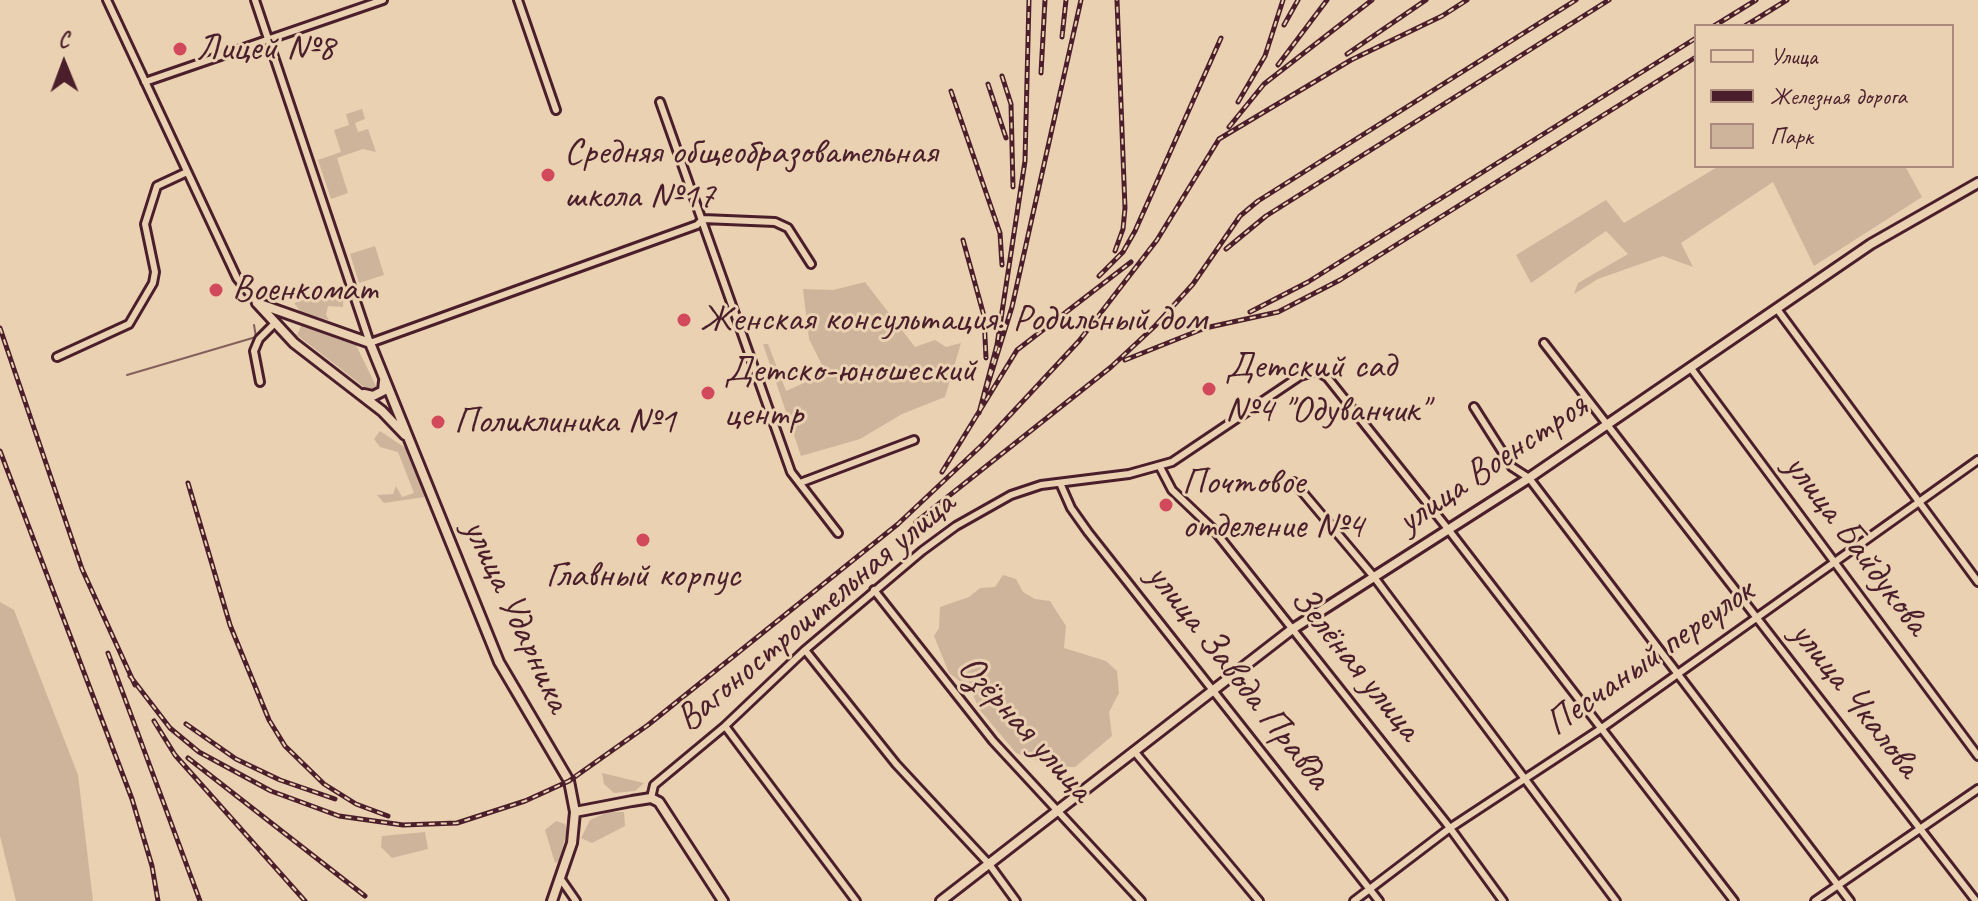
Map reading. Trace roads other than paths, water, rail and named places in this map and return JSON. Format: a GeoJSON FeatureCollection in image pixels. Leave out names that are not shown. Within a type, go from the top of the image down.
{"type":"FeatureCollection","features":[{"type":"Feature","properties":{"kind":"street"},"geometry":{"type":"LineString","coordinates":[[107,0],[237,278],[257,303],[308,322],[350,333],[370,343],[697,225],[703,219],[775,222],[788,228],[811,264]]}},
{"type":"Feature","properties":{"kind":"street","name":"улица Ударника"},"geometry":{"type":"LineString","coordinates":[[255,0],[370,343],[486,633],[511,685],[569,781],[575,812]]}},
{"type":"Feature","properties":{"kind":"street"},"geometry":{"type":"LineString","coordinates":[[145,82],[383,0]]}},
{"type":"Feature","properties":{"kind":"street"},"geometry":{"type":"LineString","coordinates":[[518,0],[556,110]]}},
{"type":"Feature","properties":{"kind":"street"},"geometry":{"type":"LineString","coordinates":[[660,102],[791,472],[838,533]]}},
{"type":"Feature","properties":{"kind":"street"},"geometry":{"type":"LineString","coordinates":[[57,357],[129,324],[153,283],[155,272],[145,224],[157,186],[187,172]]}},
{"type":"Feature","properties":{"kind":"street","name":"улица Военстроя"},"geometry":{"type":"LineString","coordinates":[[941,901],[1291,630],[1529,478],[1605,423],[1871,244],[1978,183]]}},
{"type":"Feature","properties":{"kind":"street","name":"улица Ударника"},"geometry":{"type":"LineString","coordinates":[[257,303],[274,324],[393,421],[410,441]]}},
{"type":"Feature","properties":{"kind":"street"},"geometry":{"type":"LineString","coordinates":[[1777,309],[1978,582]]}},
{"type":"Feature","properties":{"kind":"street"},"geometry":{"type":"LineString","coordinates":[[298,345],[292,331],[296,323],[308,322]]}},
{"type":"Feature","properties":{"kind":"street"},"geometry":{"type":"LineString","coordinates":[[260,382],[254,351],[259,339],[274,324]]}},
{"type":"Feature","properties":{"kind":"street","name":"улица Чкалова"},"geometry":{"type":"LineString","coordinates":[[1544,343],[1976,901]]}},
{"type":"Feature","properties":{"kind":"street","name":"улица Байдукова"},"geometry":{"type":"LineString","coordinates":[[1689,367],[1978,756]]}},
{"type":"Feature","properties":{"kind":"street","name":"Вагоностроительная улица"},"geometry":{"type":"LineString","coordinates":[[651,798],[654,785],[725,726],[805,650],[922,551],[982,510],[1011,495],[1060,483],[1160,467],[1300,376],[1320,372],[1448,529]]}},
{"type":"Feature","properties":{"kind":"street"},"geometry":{"type":"LineString","coordinates":[[360,393],[373,396],[383,391],[385,379]]}},
{"type":"Feature","properties":{"kind":"street"},"geometry":{"type":"LineString","coordinates":[[1474,407],[1512,467],[1529,478],[1681,673],[1850,901]]}},
{"type":"Feature","properties":{"kind":"street"},"geometry":{"type":"LineString","coordinates":[[800,483],[914,440]]}},
{"type":"Feature","properties":{"kind":"street","name":"Песчаный переулок"},"geometry":{"type":"LineString","coordinates":[[1354,901],[1450,828],[1681,673],[1978,460]]}},
{"type":"Feature","properties":{"kind":"street","name":"Зелёная улица"},"geometry":{"type":"LineString","coordinates":[[1160,467],[1172,490],[1214,530],[1450,828],[1503,901]]}},
{"type":"Feature","properties":{"kind":"street"},"geometry":{"type":"LineString","coordinates":[[1294,482],[1374,577],[1616,901]]}},
{"type":"Feature","properties":{"kind":"street","name":"улица Завода Правда"},"geometry":{"type":"LineString","coordinates":[[1060,483],[1071,508],[1088,532],[1379,901]]}},
{"type":"Feature","properties":{"kind":"street"},"geometry":{"type":"LineString","coordinates":[[1448,529],[1599,730],[1734,901]]}},
{"type":"Feature","properties":{"kind":"street","name":"Озёрная улица"},"geometry":{"type":"LineString","coordinates":[[874,590],[993,741],[1141,901]]}},
{"type":"Feature","properties":{"kind":"street"},"geometry":{"type":"LineString","coordinates":[[805,650],[896,764],[989,864],[1016,901]]}},
{"type":"Feature","properties":{"kind":"street"},"geometry":{"type":"LineString","coordinates":[[725,726],[856,901]]}},
{"type":"Feature","properties":{"kind":"street"},"geometry":{"type":"LineString","coordinates":[[1134,751],[1259,901]]}},
{"type":"Feature","properties":{"kind":"street"},"geometry":{"type":"LineString","coordinates":[[1815,901],[1978,789]]}},
{"type":"Feature","properties":{"kind":"street"},"geometry":{"type":"LineString","coordinates":[[552,901],[572,843],[575,812],[651,798],[659,802],[680,832],[723,901]]}},
{"type":"Feature","properties":{"kind":"street"},"geometry":{"type":"LineString","coordinates":[[559,877],[576,901]]}},
{"type":"Feature","properties":{"kind":"waterway"},"geometry":{"type":"LineString","coordinates":[[127,375],[256,337],[254,325]]}},
{"type":"Feature","properties":{"kind":"railway"},"geometry":{"type":"LineString","coordinates":[[1029,0],[1025,161],[997,345],[979,413],[1012,307],[1081,0]]}},
{"type":"Feature","properties":{"kind":"railway"},"geometry":{"type":"LineString","coordinates":[[1041,73],[1045,0]]}},
{"type":"Feature","properties":{"kind":"railway"},"geometry":{"type":"LineString","coordinates":[[1062,37],[1066,0]]}},
{"type":"Feature","properties":{"kind":"railway"},"geometry":{"type":"LineString","coordinates":[[1115,251],[1123,229],[1125,208],[1117,0]]}},
{"type":"Feature","properties":{"kind":"railway"},"geometry":{"type":"LineString","coordinates":[[1238,102],[1265,56],[1283,0]]}},
{"type":"Feature","properties":{"kind":"railway"},"geometry":{"type":"LineString","coordinates":[[1284,25],[1298,0]]}},
{"type":"Feature","properties":{"kind":"railway"},"geometry":{"type":"LineString","coordinates":[[1278,65],[1327,0]]}},
{"type":"Feature","properties":{"kind":"railway"},"geometry":{"type":"LineString","coordinates":[[1229,127],[1264,84],[1372,0]]}},
{"type":"Feature","properties":{"kind":"railway"},"geometry":{"type":"LineString","coordinates":[[1347,54],[1426,0]]}},
{"type":"Feature","properties":{"kind":"railway"},"geometry":{"type":"LineString","coordinates":[[130,676],[170,728],[199,752],[271,791],[339,816],[403,825],[457,823],[525,801],[569,781],[648,725],[898,524],[982,445],[1079,341],[1157,240],[1219,139],[1351,60],[1442,16],[1467,0]]}},
{"type":"Feature","properties":{"kind":"railway"},"geometry":{"type":"LineString","coordinates":[[916,522],[1111,367],[1155,326],[1193,284],[1240,216],[1258,201],[1576,0]]}},
{"type":"Feature","properties":{"kind":"railway"},"geometry":{"type":"LineString","coordinates":[[1226,249],[1266,216],[1609,0]]}},
{"type":"Feature","properties":{"kind":"railway"},"geometry":{"type":"LineString","coordinates":[[1717,24],[1756,0]]}},
{"type":"Feature","properties":{"kind":"railway"},"geometry":{"type":"LineString","coordinates":[[1748,24],[1787,0]]}},
{"type":"Feature","properties":{"kind":"railway"},"geometry":{"type":"LineString","coordinates":[[1099,276],[1123,252],[1135,231],[1221,38]]}},
{"type":"Feature","properties":{"kind":"railway"},"geometry":{"type":"LineString","coordinates":[[1250,312],[1308,282],[1694,39]]}},
{"type":"Feature","properties":{"kind":"railway"},"geometry":{"type":"LineString","coordinates":[[1125,360],[1205,328],[1278,312],[1340,280],[1694,58]]}},
{"type":"Feature","properties":{"kind":"railway"},"geometry":{"type":"LineString","coordinates":[[1002,76],[1011,104],[1013,187]]}},
{"type":"Feature","properties":{"kind":"railway"},"geometry":{"type":"LineString","coordinates":[[988,84],[1006,138]]}},
{"type":"Feature","properties":{"kind":"railway"},"geometry":{"type":"LineString","coordinates":[[951,91],[1000,233],[1002,265]]}},
{"type":"Feature","properties":{"kind":"railway"},"geometry":{"type":"LineString","coordinates":[[963,240],[984,316],[986,358]]}},
{"type":"Feature","properties":{"kind":"railway"},"geometry":{"type":"LineString","coordinates":[[942,472],[1017,350],[1131,262]]}},
{"type":"Feature","properties":{"kind":"railway"},"geometry":{"type":"LineString","coordinates":[[0,328],[82,569],[135,685]]}},
{"type":"Feature","properties":{"kind":"railway"},"geometry":{"type":"LineString","coordinates":[[0,451],[132,799],[152,866],[158,901]]}},
{"type":"Feature","properties":{"kind":"railway"},"geometry":{"type":"LineString","coordinates":[[188,483],[230,625],[269,720],[285,746],[324,784],[356,804],[388,816]]}},
{"type":"Feature","properties":{"kind":"railway"},"geometry":{"type":"LineString","coordinates":[[108,653],[200,901]]}},
{"type":"Feature","properties":{"kind":"railway"},"geometry":{"type":"LineString","coordinates":[[154,721],[175,755],[305,901]]}},
{"type":"Feature","properties":{"kind":"railway"},"geometry":{"type":"LineString","coordinates":[[186,724],[236,759],[280,780],[335,799]]}},
{"type":"Feature","properties":{"kind":"railway"},"geometry":{"type":"LineString","coordinates":[[188,758],[365,896]]}},
{"type":"Feature","properties":{"kind":"place","name":"Лицей №8"},"geometry":{"type":"Point","coordinates":[180,49]}},
{"type":"Feature","properties":{"kind":"place","name":"Средняя общеобразовательная школа №17"},"geometry":{"type":"Point","coordinates":[548,175]}},
{"type":"Feature","properties":{"kind":"place","name":"Военкомат"},"geometry":{"type":"Point","coordinates":[216,290]}},
{"type":"Feature","properties":{"kind":"place","name":"Женская консультация. Родильный дом"},"geometry":{"type":"Point","coordinates":[684,320]}},
{"type":"Feature","properties":{"kind":"place","name":"Детский сад №4 \"Одуванчик\""},"geometry":{"type":"Point","coordinates":[1209,389]}},
{"type":"Feature","properties":{"kind":"place","name":"Детско-юношеский центр"},"geometry":{"type":"Point","coordinates":[708,393]}},
{"type":"Feature","properties":{"kind":"place","name":"Поликлиника №1"},"geometry":{"type":"Point","coordinates":[438,422]}},
{"type":"Feature","properties":{"kind":"place","name":"Почтовое отделение №4"},"geometry":{"type":"Point","coordinates":[1166,505]}},
{"type":"Feature","properties":{"kind":"place","name":"Главный корпус"},"geometry":{"type":"Point","coordinates":[643,540]}}]}
